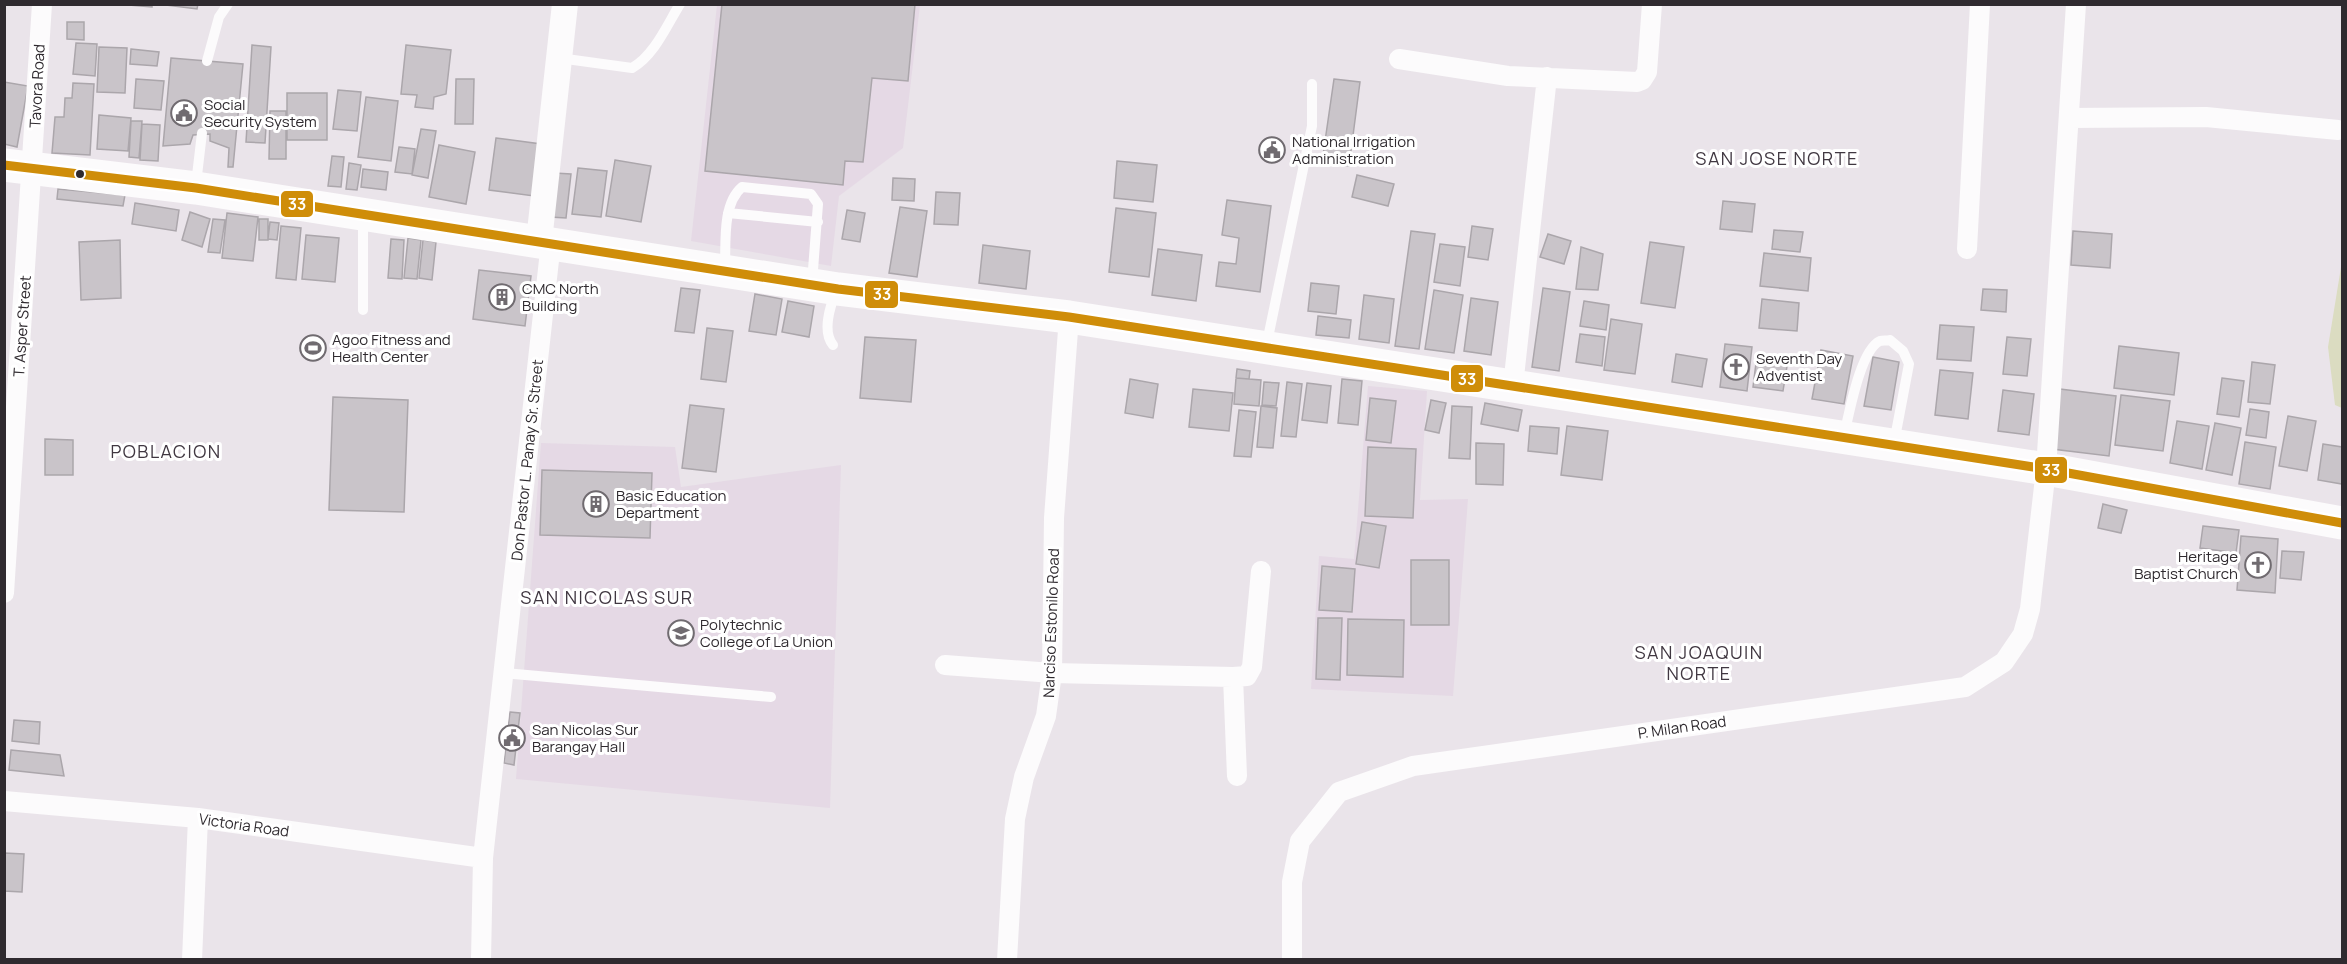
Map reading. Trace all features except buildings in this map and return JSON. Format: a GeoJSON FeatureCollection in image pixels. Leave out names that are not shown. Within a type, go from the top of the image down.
{"type":"FeatureCollection","features":[{"type":"Feature","properties":{"kind":"highway"},"geometry":{"type":"LineString","coordinates":[[19,167],[196,188],[545,241],[825,287],[1069,318],[1269,348],[2046,469],[2343,523]]}},
{"type":"Feature","properties":{"kind":"street","name":"Tavora Road"},"geometry":{"type":"LineString","coordinates":[[19,167],[42,4]]}},
{"type":"Feature","properties":{"kind":"street"},"geometry":{"type":"LineString","coordinates":[[545,241],[565,4]]}},
{"type":"Feature","properties":{"kind":"street"},"geometry":{"type":"LineString","coordinates":[[1399,59],[1508,76],[1637,82],[1642,80],[1647,72],[1652,4]]}},
{"type":"Feature","properties":{"kind":"street"},"geometry":{"type":"LineString","coordinates":[[1967,249],[1980,4]]}},
{"type":"Feature","properties":{"kind":"street","name":"P. Milan Road"},"geometry":{"type":"LineString","coordinates":[[1292,960],[1292,882],[1300,841],[1339,792],[1413,766],[1965,687],[2004,662],[2023,634],[2030,609],[2046,469],[2076,4]]}},
{"type":"Feature","properties":{"kind":"street"},"geometry":{"type":"LineString","coordinates":[[1513,386],[1547,77]]}},
{"type":"Feature","properties":{"kind":"street"},"geometry":{"type":"LineString","coordinates":[[2069,118],[2206,117],[2338,130]]}},
{"type":"Feature","properties":{"kind":"street","name":"T. Asper Street"},"geometry":{"type":"LineString","coordinates":[[4,592],[19,167]]}},
{"type":"Feature","properties":{"kind":"street","name":"Don Pastor L. Panay Sr. Street"},"geometry":{"type":"LineString","coordinates":[[481,960],[483,858],[504,673],[545,241]]}},
{"type":"Feature","properties":{"kind":"street","name":"Narciso Estonilo Road"},"geometry":{"type":"LineString","coordinates":[[1007,960],[1015,819],[1024,777],[1046,716],[1052,673],[1054,518],[1069,318]]}},
{"type":"Feature","properties":{"kind":"street"},"geometry":{"type":"LineString","coordinates":[[945,665],[1052,673],[1247,676],[1252,667],[1261,570]]}},
{"type":"Feature","properties":{"kind":"street"},"geometry":{"type":"LineString","coordinates":[[1233,677],[1237,776]]}},
{"type":"Feature","properties":{"kind":"street","name":"Victoria Road"},"geometry":{"type":"LineString","coordinates":[[4,801],[198,818],[483,858]]}},
{"type":"Feature","properties":{"kind":"street"},"geometry":{"type":"LineString","coordinates":[[192,960],[198,818]]}},
{"type":"Feature","properties":{"kind":"lane"},"geometry":{"type":"LineString","coordinates":[[207,62],[219,17],[228,4]]}},
{"type":"Feature","properties":{"kind":"lane"},"geometry":{"type":"LineString","coordinates":[[559,58],[622,69],[632,68],[640,64],[650,51],[680,4]]}},
{"type":"Feature","properties":{"kind":"lane"},"geometry":{"type":"LineString","coordinates":[[1269,348],[1269,333],[1312,126],[1312,84]]}},
{"type":"Feature","properties":{"kind":"lane"},"geometry":{"type":"LineString","coordinates":[[196,188],[202,133]]}},
{"type":"Feature","properties":{"kind":"lane"},"geometry":{"type":"LineString","coordinates":[[725,271],[728,213],[736,192],[742,187],[811,194],[818,204],[825,287],[832,302],[827,332],[832,345]]}},
{"type":"Feature","properties":{"kind":"lane"},"geometry":{"type":"LineString","coordinates":[[728,213],[818,222]]}},
{"type":"Feature","properties":{"kind":"lane"},"geometry":{"type":"LineString","coordinates":[[363,214],[363,310]]}},
{"type":"Feature","properties":{"kind":"lane"},"geometry":{"type":"LineString","coordinates":[[1843,437],[1861,367],[1880,341],[1890,340],[1903,351],[1910,364],[1893,446]]}},
{"type":"Feature","properties":{"kind":"lane"},"geometry":{"type":"LineString","coordinates":[[504,673],[771,697]]}},
{"type":"Feature","properties":{"kind":"shaded area"},"geometry":{"type":"Polygon","coordinates":[[[717,5],[920,5],[903,148],[839,196],[831,266],[691,241],[717,5]]]}},
{"type":"Feature","properties":{"kind":"shaded area"},"geometry":{"type":"Polygon","coordinates":[[[1368,386],[1427,391],[1420,500],[1468,499],[1453,696],[1311,689],[1319,556],[1354,559],[1368,386]]]}},
{"type":"Feature","properties":{"kind":"shaded area","name":"Polytechnic College of La Union"},"geometry":{"type":"Polygon","coordinates":[[[541,443],[675,447],[681,487],[841,465],[830,808],[516,779],[541,443]]]}},
{"type":"Feature","properties":{"kind":"green space"},"geometry":{"type":"Polygon","coordinates":[[[2342,261],[2342,408],[2335,405],[2328,347],[2342,261]]]}},
{"type":"Feature","properties":{"kind":"transit line","name":"33"},"geometry":{"type":"LineString","coordinates":[[4,165],[196,188],[838,289],[1069,317],[2046,469],[2342,523]]}},
{"type":"Feature","properties":{"kind":"place","name":"Social Security System"},"geometry":{"type":"Point","coordinates":[184,113]}},
{"type":"Feature","properties":{"kind":"place","name":"National Irrigation Administration"},"geometry":{"type":"Point","coordinates":[1272,150]}},
{"type":"Feature","properties":{"kind":"place","name":"CMC North Building"},"geometry":{"type":"Point","coordinates":[502,297]}},
{"type":"Feature","properties":{"kind":"place","name":"Agoo Fitness and Health Center"},"geometry":{"type":"Point","coordinates":[313,348]}},
{"type":"Feature","properties":{"kind":"place","name":"Seventh Day Adventist"},"geometry":{"type":"Point","coordinates":[1736,367]}},
{"type":"Feature","properties":{"kind":"place","name":"Basic Education Department"},"geometry":{"type":"Point","coordinates":[596,504]}},
{"type":"Feature","properties":{"kind":"place","name":"Heritage Baptist Church"},"geometry":{"type":"Point","coordinates":[2258,565]}},
{"type":"Feature","properties":{"kind":"place","name":"Polytechnic College of La Union"},"geometry":{"type":"Point","coordinates":[681,633]}},
{"type":"Feature","properties":{"kind":"place","name":"San Nicolas Sur Barangay Hall"},"geometry":{"type":"Point","coordinates":[512,738]}},
{"type":"Feature","properties":{"kind":"district","name":"SAN JOSE NORTE"},"geometry":{"type":"Point","coordinates":[1777,158]}},
{"type":"Feature","properties":{"kind":"district","name":"POBLACION"},"geometry":{"type":"Point","coordinates":[166,451]}},
{"type":"Feature","properties":{"kind":"district","name":"SAN NICOLAS SUR"},"geometry":{"type":"Point","coordinates":[607,597]}},
{"type":"Feature","properties":{"kind":"district","name":"SAN JOAQUIN NORTE"},"geometry":{"type":"Point","coordinates":[1699,662]}}]}
